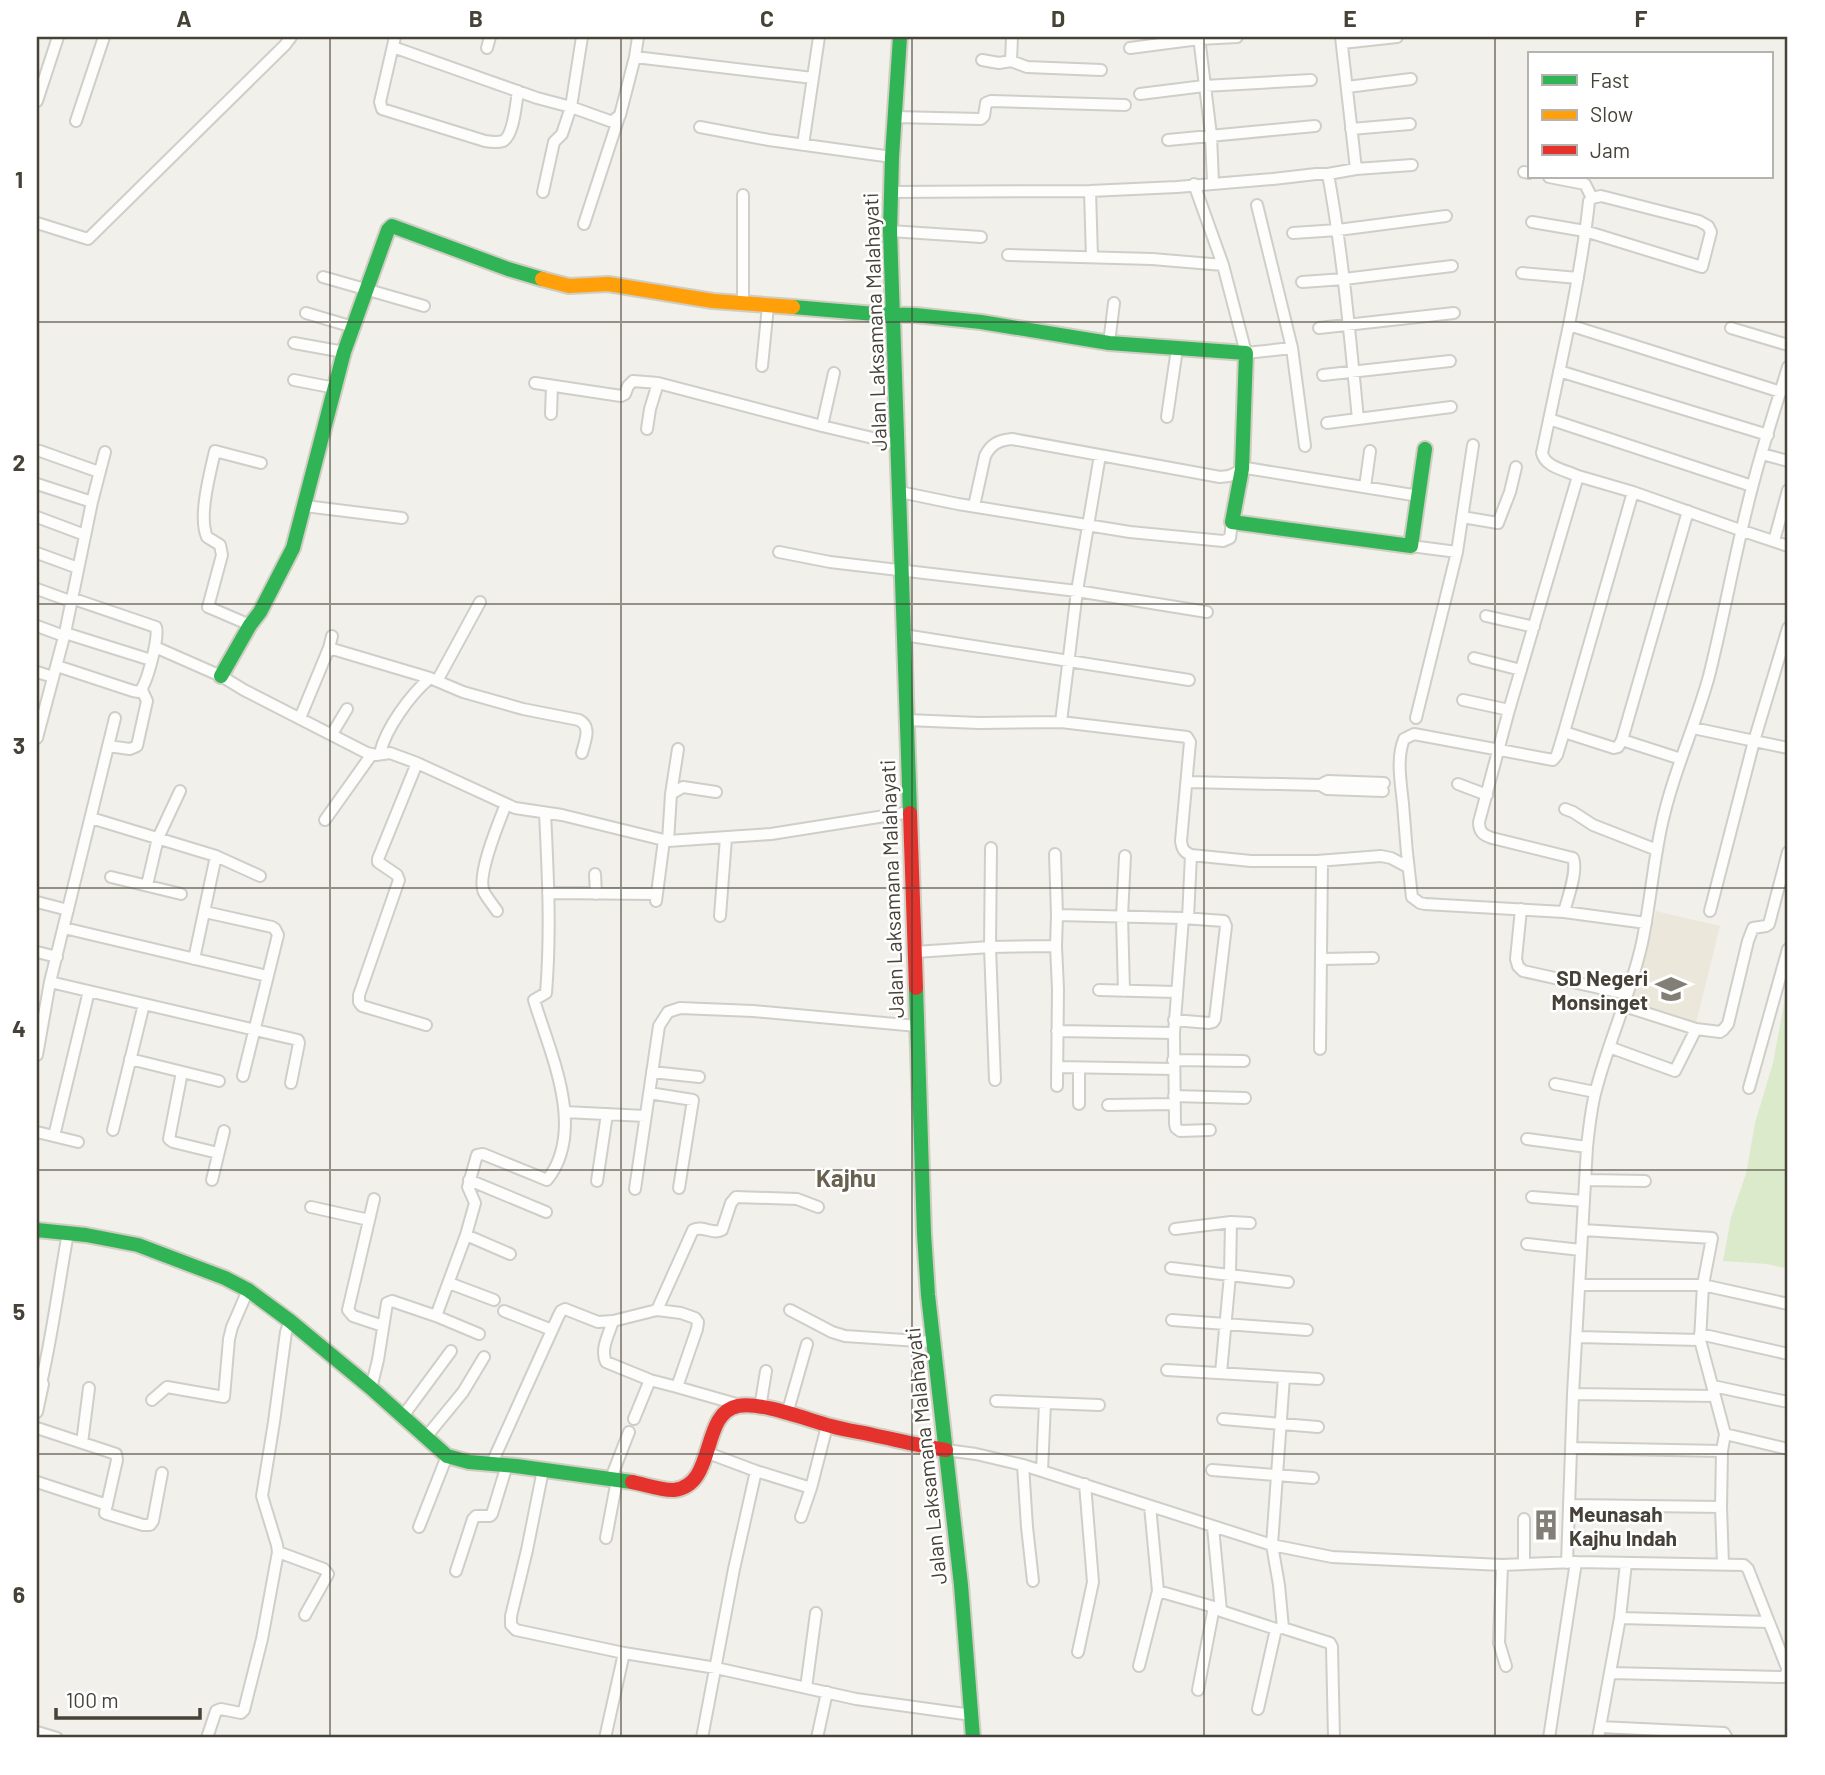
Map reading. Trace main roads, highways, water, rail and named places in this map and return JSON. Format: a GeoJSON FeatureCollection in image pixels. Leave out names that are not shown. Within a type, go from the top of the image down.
{"type":"FeatureCollection","features":[{"type":"Feature","properties":{"kind":"main road","name":"Jalan Laksamana Malahayati"},"geometry":{"type":"LineString","coordinates":[[900,37],[890,230],[923,1234],[961,1585],[973,1738]]}},
{"type":"Feature","properties":{"kind":"main road"},"geometry":{"type":"LineString","coordinates":[[221,676],[260,612],[293,548],[344,352],[388,230],[394,226],[508,269],[569,286],[608,284],[743,305],[915,315],[981,322],[1109,342],[1246,352],[1242,469],[1232,522],[1411,546],[1425,450]]}},
{"type":"Feature","properties":{"kind":"main road"},"geometry":{"type":"LineString","coordinates":[[37,1230],[138,1245],[225,1278],[248,1290],[371,1388],[447,1456],[469,1462],[681,1489],[697,1474],[722,1417],[728,1409],[740,1405],[922,1447],[946,1450]]}},
{"type":"Feature","properties":{"kind":"place","name":"SD Negeri Monsinget"},"geometry":{"type":"Point","coordinates":[1671,989]}},
{"type":"Feature","properties":{"kind":"place","name":"Meunasah Kajhu Indah"},"geometry":{"type":"Point","coordinates":[1546,1525]}},
{"type":"Feature","properties":{"kind":"district","name":"Kajhu"},"geometry":{"type":"Point","coordinates":[846,1177]}}]}
